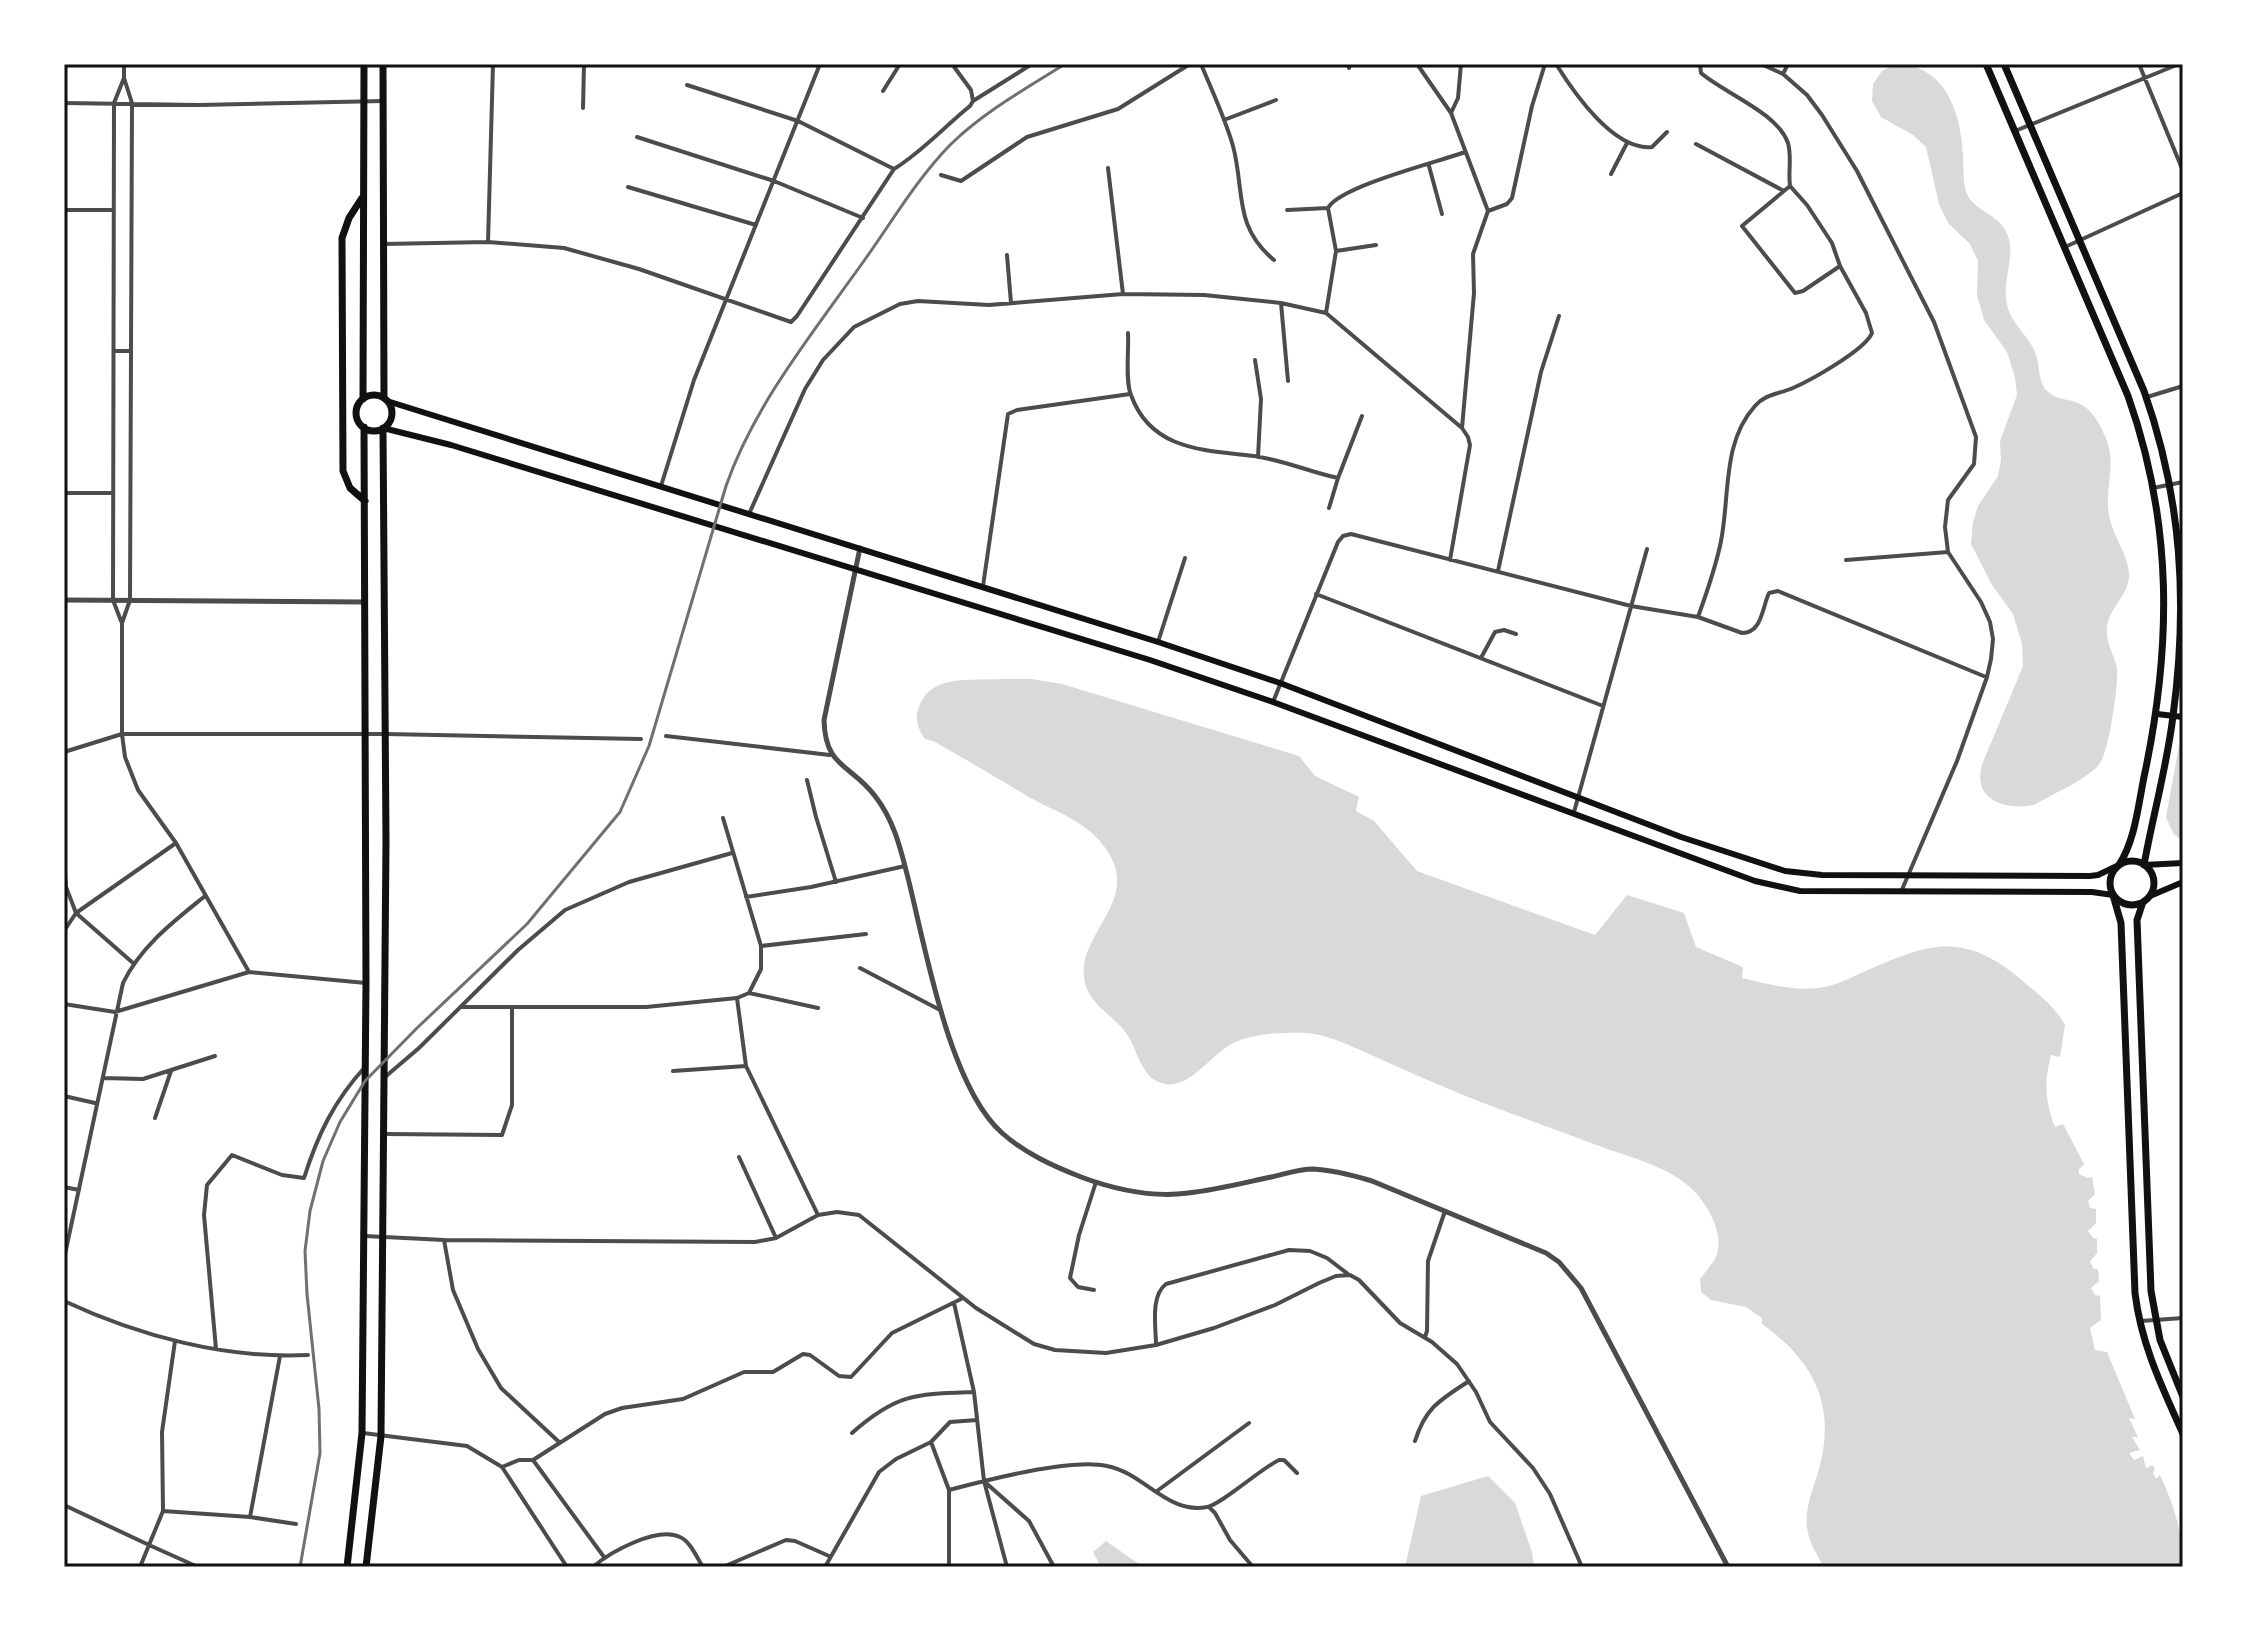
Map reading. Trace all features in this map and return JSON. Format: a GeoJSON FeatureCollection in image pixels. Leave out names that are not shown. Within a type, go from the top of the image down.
{"type":"FeatureCollection","features":[{"type":"Feature","properties":{"kind":"main road"},"geometry":{"type":"LineString","coordinates":[[363,399],[364,64]]}},
{"type":"Feature","properties":{"kind":"main road"},"geometry":{"type":"LineString","coordinates":[[366,1567],[381,1436],[385,1133],[383,428],[392,415],[386,399],[383,64]]}},
{"type":"Feature","properties":{"kind":"main road"},"geometry":{"type":"LineString","coordinates":[[1986,64],[2128,396],[2144,449],[2162,541],[2165,596],[2157,714],[2133,833],[2110,879],[2121,923],[2135,1293],[2139,1322],[2153,1368],[2183,1434]]}},
{"type":"Feature","properties":{"kind":"main road"},"geometry":{"type":"LineString","coordinates":[[2004,64],[2146,397],[2162,447],[2179,538],[2181,620],[2173,716],[2144,865],[2153,880],[2139,912],[2137,929],[2150,1278],[2155,1319],[2183,1397]]}},
{"type":"Feature","properties":{"kind":"main road"},"geometry":{"type":"LineString","coordinates":[[363,196],[349,218],[342,238],[342,376],[343,471],[350,488],[365,501]]}},
{"type":"Feature","properties":{"kind":"main road"},"geometry":{"type":"LineString","coordinates":[[347,1567],[362,1433],[366,983],[365,501],[364,427],[357,413],[363,399],[374,395],[1158,642],[1280,683],[1681,837],[1785,871],[1801,874],[2095,876],[2132,861],[2144,865],[2183,863]]}},
{"type":"Feature","properties":{"kind":"main road"},"geometry":{"type":"LineString","coordinates":[[364,427],[374,431],[383,428],[451,445],[1150,660],[1273,702],[1755,881],[1800,891],[2092,892],[2113,895],[2127,905],[2183,882]]}},
{"type":"Feature","properties":{"kind":"main road"},"geometry":{"type":"LineString","coordinates":[[2157,714],[2183,717]]}},
{"type":"Feature","properties":{"kind":"main road"},"geometry":{"type":"LineString","coordinates":[[1782,887],[1785,871]]}},
{"type":"Feature","properties":{"kind":"street"},"geometry":{"type":"LineString","coordinates":[[124,64],[124,78],[132,103],[130,600],[122,623],[122,734],[125,757],[138,790],[176,843],[249,972]]}},
{"type":"Feature","properties":{"kind":"street"},"geometry":{"type":"LineString","coordinates":[[488,242],[493,64]]}},
{"type":"Feature","properties":{"kind":"street"},"geometry":{"type":"LineString","coordinates":[[583,108],[584,64]]}},
{"type":"Feature","properties":{"kind":"street"},"geometry":{"type":"LineString","coordinates":[[661,486],[694,380],[820,64]]}},
{"type":"Feature","properties":{"kind":"street"},"geometry":{"type":"LineString","coordinates":[[883,91],[900,64]]}},
{"type":"Feature","properties":{"kind":"street"},"geometry":{"type":"LineString","coordinates":[[952,64],[971,90],[973,101]]}},
{"type":"Feature","properties":{"kind":"street"},"geometry":{"type":"LineString","coordinates":[[383,244],[488,242],[564,248],[728,298],[787,322],[797,316],[894,169],[910,159],[973,101],[1032,64]]}},
{"type":"Feature","properties":{"kind":"street"},"geometry":{"type":"LineString","coordinates":[[941,175],[956,181],[965,180],[1027,137],[1118,109],[1190,64]]}},
{"type":"Feature","properties":{"kind":"street"},"geometry":{"type":"LineString","coordinates":[[1201,64],[1235,156],[1247,226],[1253,240],[1274,260]]}},
{"type":"Feature","properties":{"kind":"street"},"geometry":{"type":"LineString","coordinates":[[1417,64],[1451,113],[1488,211],[1473,254],[1474,293],[1462,428]]}},
{"type":"Feature","properties":{"kind":"street"},"geometry":{"type":"LineString","coordinates":[[1451,113],[1458,98],[1461,64]]}},
{"type":"Feature","properties":{"kind":"street"},"geometry":{"type":"LineString","coordinates":[[1488,211],[1507,204],[1512,198],[1532,106],[1545,64]]}},
{"type":"Feature","properties":{"kind":"street"},"geometry":{"type":"LineString","coordinates":[[1556,64],[1586,106],[1627,143],[1636,147],[1652,147],[1667,132]]}},
{"type":"Feature","properties":{"kind":"street"},"geometry":{"type":"LineString","coordinates":[[1698,617],[1721,543],[1730,460],[1738,435],[1752,409],[1766,396],[1801,385],[1871,337],[1866,313],[1840,266],[1832,243],[1790,186],[1790,153],[1784,135],[1750,105],[1701,73],[1700,64]]}},
{"type":"Feature","properties":{"kind":"street"},"geometry":{"type":"LineString","coordinates":[[1761,64],[1783,74],[1807,95],[1874,201],[1934,322],[1970,416],[1977,447],[1968,475],[1948,500],[1945,527],[1948,552],[1981,602],[1990,622],[1993,639],[1987,677],[1937,811],[1900,892]]}},
{"type":"Feature","properties":{"kind":"street"},"geometry":{"type":"LineString","coordinates":[[1783,74],[1788,64]]}},
{"type":"Feature","properties":{"kind":"street"},"geometry":{"type":"LineString","coordinates":[[2139,64],[2183,171]]}},
{"type":"Feature","properties":{"kind":"street"},"geometry":{"type":"LineString","coordinates":[[2015,131],[2179,64]]}},
{"type":"Feature","properties":{"kind":"street"},"geometry":{"type":"LineString","coordinates":[[122,623],[113,600],[114,103],[124,78]]}},
{"type":"Feature","properties":{"kind":"street"},"geometry":{"type":"LineString","coordinates":[[687,85],[798,121],[894,169]]}},
{"type":"Feature","properties":{"kind":"street"},"geometry":{"type":"LineString","coordinates":[[1224,120],[1276,100]]}},
{"type":"Feature","properties":{"kind":"street"},"geometry":{"type":"LineString","coordinates":[[64,103],[383,101]]}},
{"type":"Feature","properties":{"kind":"street"},"geometry":{"type":"LineString","coordinates":[[637,137],[774,181],[863,218]]}},
{"type":"Feature","properties":{"kind":"street"},"geometry":{"type":"LineString","coordinates":[[1611,174],[1627,143]]}},
{"type":"Feature","properties":{"kind":"street"},"geometry":{"type":"LineString","coordinates":[[1696,144],[1784,191]]}},
{"type":"Feature","properties":{"kind":"street"},"geometry":{"type":"LineString","coordinates":[[1287,210],[1328,208],[1337,197],[1465,152]]}},
{"type":"Feature","properties":{"kind":"street"},"geometry":{"type":"LineString","coordinates":[[1429,165],[1442,214]]}},
{"type":"Feature","properties":{"kind":"street"},"geometry":{"type":"LineString","coordinates":[[1108,168],[1123,294]]}},
{"type":"Feature","properties":{"kind":"street"},"geometry":{"type":"LineString","coordinates":[[1790,186],[1742,226],[1795,293],[1803,291],[1840,266]]}},
{"type":"Feature","properties":{"kind":"street"},"geometry":{"type":"LineString","coordinates":[[628,187],[756,225]]}},
{"type":"Feature","properties":{"kind":"street"},"geometry":{"type":"LineString","coordinates":[[2065,248],[2183,193]]}},
{"type":"Feature","properties":{"kind":"street"},"geometry":{"type":"LineString","coordinates":[[1326,313],[1336,251],[1328,208]]}},
{"type":"Feature","properties":{"kind":"street"},"geometry":{"type":"LineString","coordinates":[[64,210],[114,210]]}},
{"type":"Feature","properties":{"kind":"street"},"geometry":{"type":"LineString","coordinates":[[1336,251],[1376,245]]}},
{"type":"Feature","properties":{"kind":"street"},"geometry":{"type":"LineString","coordinates":[[1007,255],[1011,303]]}},
{"type":"Feature","properties":{"kind":"street"},"geometry":{"type":"LineString","coordinates":[[748,514],[805,389],[823,360],[854,327],[900,304],[938,301],[989,305],[1123,294],[1204,295],[1281,303],[1326,313],[1462,428],[1470,445],[1450,560]]}},
{"type":"Feature","properties":{"kind":"street"},"geometry":{"type":"LineString","coordinates":[[1281,303],[1288,381]]}},
{"type":"Feature","properties":{"kind":"street"},"geometry":{"type":"LineString","coordinates":[[1498,571],[1541,372],[1559,316]]}},
{"type":"Feature","properties":{"kind":"street"},"geometry":{"type":"LineString","coordinates":[[1128,333],[1130,394],[1151,427],[1179,444],[1209,452],[1258,457],[1338,478]]}},
{"type":"Feature","properties":{"kind":"street"},"geometry":{"type":"LineString","coordinates":[[114,351],[131,351]]}},
{"type":"Feature","properties":{"kind":"street"},"geometry":{"type":"LineString","coordinates":[[1255,360],[1261,399],[1258,457]]}},
{"type":"Feature","properties":{"kind":"street"},"geometry":{"type":"LineString","coordinates":[[2146,397],[2183,386]]}},
{"type":"Feature","properties":{"kind":"street"},"geometry":{"type":"LineString","coordinates":[[983,586],[1008,414],[1017,410],[1130,394]]}},
{"type":"Feature","properties":{"kind":"street"},"geometry":{"type":"LineString","coordinates":[[1329,508],[1362,416]]}},
{"type":"Feature","properties":{"kind":"street"},"geometry":{"type":"LineString","coordinates":[[2153,488],[2183,482]]}},
{"type":"Feature","properties":{"kind":"street"},"geometry":{"type":"LineString","coordinates":[[64,493],[113,493]]}},
{"type":"Feature","properties":{"kind":"street"},"geometry":{"type":"LineString","coordinates":[[1273,702],[1338,542],[1343,536],[1351,534],[1631,606],[1698,617],[1748,634],[1756,629],[1769,593],[1778,591],[1987,677]]}},
{"type":"Feature","properties":{"kind":"street"},"geometry":{"type":"LineString","coordinates":[[860,548],[824,720],[824,736],[830,755],[875,795],[895,830],[942,1011],[963,1071],[990,1120],[1002,1133],[1050,1165],[1141,1194],[1161,1196],[1227,1188],[1309,1169],[1343,1173],[1372,1181],[1529,1244],[1559,1262],[1572,1275],[1589,1303],[1728,1567]]}},
{"type":"Feature","properties":{"kind":"street"},"geometry":{"type":"LineString","coordinates":[[1574,814],[1647,549]]}},
{"type":"Feature","properties":{"kind":"street"},"geometry":{"type":"LineString","coordinates":[[1846,560],[1948,552]]}},
{"type":"Feature","properties":{"kind":"street"},"geometry":{"type":"LineString","coordinates":[[1158,642],[1185,558]]}},
{"type":"Feature","properties":{"kind":"street"},"geometry":{"type":"LineString","coordinates":[[1316,594],[1603,706]]}},
{"type":"Feature","properties":{"kind":"street"},"geometry":{"type":"LineString","coordinates":[[64,600],[365,602]]}},
{"type":"Feature","properties":{"kind":"street"},"geometry":{"type":"LineString","coordinates":[[1482,657],[1495,632],[1504,630],[1516,634]]}},
{"type":"Feature","properties":{"kind":"street"},"geometry":{"type":"LineString","coordinates":[[64,752],[122,734],[386,734],[641,739]]}},
{"type":"Feature","properties":{"kind":"street"},"geometry":{"type":"LineString","coordinates":[[666,736],[830,755]]}},
{"type":"Feature","properties":{"kind":"street"},"geometry":{"type":"LineString","coordinates":[[807,780],[836,882]]}},
{"type":"Feature","properties":{"kind":"street"},"geometry":{"type":"LineString","coordinates":[[723,818],[761,946],[761,969],[749,993]]}},
{"type":"Feature","properties":{"kind":"street"},"geometry":{"type":"LineString","coordinates":[[64,931],[76,913],[176,843]]}},
{"type":"Feature","properties":{"kind":"street"},"geometry":{"type":"LineString","coordinates":[[385,1077],[518,950],[565,910],[629,882],[732,853]]}},
{"type":"Feature","properties":{"kind":"street"},"geometry":{"type":"LineString","coordinates":[[64,863],[66,887],[76,913],[133,963]]}},
{"type":"Feature","properties":{"kind":"street"},"geometry":{"type":"LineString","coordinates":[[746,897],[836,882],[905,866]]}},
{"type":"Feature","properties":{"kind":"street"},"geometry":{"type":"LineString","coordinates":[[64,1259],[123,983],[133,963],[173,922],[205,896]]}},
{"type":"Feature","properties":{"kind":"street"},"geometry":{"type":"LineString","coordinates":[[761,946],[866,934]]}},
{"type":"Feature","properties":{"kind":"street"},"geometry":{"type":"LineString","coordinates":[[860,968],[942,1011]]}},
{"type":"Feature","properties":{"kind":"street"},"geometry":{"type":"LineString","coordinates":[[64,1004],[115,1012],[249,972],[366,983]]}},
{"type":"Feature","properties":{"kind":"street"},"geometry":{"type":"LineString","coordinates":[[461,1007],[646,1007],[737,998],[749,993],[818,1008]]}},
{"type":"Feature","properties":{"kind":"street"},"geometry":{"type":"LineString","coordinates":[[737,998],[746,1066],[818,1215]]}},
{"type":"Feature","properties":{"kind":"street"},"geometry":{"type":"LineString","coordinates":[[385,1133],[502,1135],[512,1105],[512,1008]]}},
{"type":"Feature","properties":{"kind":"street"},"geometry":{"type":"LineString","coordinates":[[103,1078],[143,1079],[215,1056]]}},
{"type":"Feature","properties":{"kind":"street"},"geometry":{"type":"LineString","coordinates":[[673,1071],[746,1066]]}},
{"type":"Feature","properties":{"kind":"street"},"geometry":{"type":"LineString","coordinates":[[216,1349],[204,1215],[207,1185],[232,1155],[282,1175],[304,1178],[330,1112],[343,1090],[365,1067]]}},
{"type":"Feature","properties":{"kind":"street"},"geometry":{"type":"LineString","coordinates":[[155,1118],[171,1071]]}},
{"type":"Feature","properties":{"kind":"street"},"geometry":{"type":"LineString","coordinates":[[64,1096],[95,1103]]}},
{"type":"Feature","properties":{"kind":"street"},"geometry":{"type":"LineString","coordinates":[[739,1157],[776,1238]]}},
{"type":"Feature","properties":{"kind":"street"},"geometry":{"type":"LineString","coordinates":[[1094,1290],[1072,1284],[1070,1278],[1079,1235],[1096,1182]]}},
{"type":"Feature","properties":{"kind":"street"},"geometry":{"type":"LineString","coordinates":[[64,1187],[79,1190]]}},
{"type":"Feature","properties":{"kind":"street"},"geometry":{"type":"LineString","coordinates":[[1425,1337],[1428,1261],[1445,1211]]}},
{"type":"Feature","properties":{"kind":"street"},"geometry":{"type":"LineString","coordinates":[[362,1236],[444,1240],[734,1243],[776,1238],[818,1215],[837,1212],[859,1215],[962,1298],[1034,1344],[1047,1349],[1106,1353],[1156,1345],[1214,1328],[1275,1305],[1336,1276],[1350,1275]]}},
{"type":"Feature","properties":{"kind":"street"},"geometry":{"type":"LineString","coordinates":[[444,1240],[453,1290],[489,1370],[501,1388],[559,1442]]}},
{"type":"Feature","properties":{"kind":"street"},"geometry":{"type":"LineString","coordinates":[[1156,1345],[1156,1297],[1166,1284],[1289,1250],[1310,1251],[1327,1258],[1359,1280],[1400,1323],[1449,1355],[1469,1381],[1490,1422],[1533,1468],[1550,1494],[1582,1567]]}},
{"type":"Feature","properties":{"kind":"street"},"geometry":{"type":"LineString","coordinates":[[502,1467],[519,1460],[533,1460],[605,1414],[622,1408],[683,1399],[744,1372],[773,1372],[803,1354],[810,1355],[839,1376],[851,1377],[892,1333],[962,1298]]}},
{"type":"Feature","properties":{"kind":"street"},"geometry":{"type":"LineString","coordinates":[[64,1301],[101,1319],[175,1341],[280,1356],[308,1355]]}},
{"type":"Feature","properties":{"kind":"street"},"geometry":{"type":"LineString","coordinates":[[954,1303],[974,1392],[984,1481],[1007,1567]]}},
{"type":"Feature","properties":{"kind":"street"},"geometry":{"type":"LineString","coordinates":[[2139,1322],[2183,1318]]}},
{"type":"Feature","properties":{"kind":"street"},"geometry":{"type":"LineString","coordinates":[[140,1567],[163,1511],[162,1432],[175,1341]]}},
{"type":"Feature","properties":{"kind":"street"},"geometry":{"type":"LineString","coordinates":[[250,1517],[280,1356]]}},
{"type":"Feature","properties":{"kind":"street"},"geometry":{"type":"LineString","coordinates":[[1415,1441],[1429,1410],[1469,1381]]}},
{"type":"Feature","properties":{"kind":"street"},"geometry":{"type":"LineString","coordinates":[[852,1433],[871,1416],[905,1397],[974,1392]]}},
{"type":"Feature","properties":{"kind":"street"},"geometry":{"type":"LineString","coordinates":[[825,1567],[879,1472],[889,1463],[931,1442],[950,1422],[977,1420]]}},
{"type":"Feature","properties":{"kind":"street"},"geometry":{"type":"LineString","coordinates":[[1157,1491],[1249,1423]]}},
{"type":"Feature","properties":{"kind":"street"},"geometry":{"type":"LineString","coordinates":[[362,1433],[467,1446],[502,1467],[567,1567]]}},
{"type":"Feature","properties":{"kind":"street"},"geometry":{"type":"LineString","coordinates":[[931,1442],[949,1490],[949,1567]]}},
{"type":"Feature","properties":{"kind":"street"},"geometry":{"type":"LineString","coordinates":[[533,1460],[604,1557]]}},
{"type":"Feature","properties":{"kind":"street"},"geometry":{"type":"LineString","coordinates":[[949,1490],[1039,1471],[1098,1464],[1137,1477],[1182,1508],[1209,1507],[1279,1460],[1284,1460],[1297,1473]]}},
{"type":"Feature","properties":{"kind":"street"},"geometry":{"type":"LineString","coordinates":[[984,1481],[1029,1521],[1054,1567]]}},
{"type":"Feature","properties":{"kind":"street"},"geometry":{"type":"LineString","coordinates":[[64,1505],[195,1567]]}},
{"type":"Feature","properties":{"kind":"street"},"geometry":{"type":"LineString","coordinates":[[1209,1507],[1230,1540],[1253,1567]]}},
{"type":"Feature","properties":{"kind":"street"},"geometry":{"type":"LineString","coordinates":[[163,1511],[250,1517],[296,1524]]}},
{"type":"Feature","properties":{"kind":"street"},"geometry":{"type":"LineString","coordinates":[[593,1567],[604,1557],[655,1536],[679,1536],[703,1567]]}},
{"type":"Feature","properties":{"kind":"street"},"geometry":{"type":"LineString","coordinates":[[723,1567],[786,1540],[829,1556]]}},
{"type":"Feature","properties":{"kind":"shaded area"},"geometry":{"type":"Polygon","coordinates":[[[1895,64],[1926,72],[1947,93],[1959,123],[1968,196],[2001,224],[2009,239],[2006,297],[2009,312],[2035,352],[2044,388],[2091,412],[2108,443],[2111,464],[2109,515],[2129,572],[2127,587],[2107,627],[2107,638],[2117,668],[2110,731],[2103,756],[2095,769],[2034,805],[2012,806],[1992,800],[1981,785],[1980,775],[2023,666],[2022,644],[2013,614],[1992,585],[1971,544],[1978,506],[1998,476],[2000,441],[2017,395],[2015,377],[2007,352],[1984,320],[1977,295],[1978,261],[1970,244],[1948,223],[1939,204],[1926,147],[1913,135],[1881,117],[1872,101],[1873,84],[1882,71],[1895,64]]]}},
{"type":"Feature","properties":{"kind":"shaded area"},"geometry":{"type":"Polygon","coordinates":[[[1032,679],[1062,684],[1299,756],[1315,776],[1359,797],[1356,811],[1374,821],[1417,871],[1595,935],[1627,895],[1684,913],[1696,947],[1743,967],[1742,978],[1787,988],[1821,988],[1908,954],[1944,947],[1979,953],[2018,977],[2050,1005],[2065,1025],[2060,1057],[2051,1055],[2047,1091],[2055,1127],[2063,1124],[2084,1164],[2079,1174],[2092,1177],[2095,1194],[2088,1201],[2090,1208],[2096,1209],[2096,1223],[2088,1231],[2097,1239],[2097,1253],[2090,1262],[2094,1269],[2098,1269],[2099,1281],[2091,1288],[2095,1295],[2100,1296],[2101,1320],[2090,1328],[2095,1350],[2107,1352],[2135,1419],[2129,1418],[2138,1437],[2132,1437],[2140,1450],[2129,1453],[2134,1460],[2143,1456],[2146,1468],[2153,1465],[2156,1479],[2160,1475],[2170,1498],[2177,1520],[2183,1567],[1824,1567],[1811,1542],[1807,1524],[1808,1506],[1824,1439],[1821,1400],[1815,1382],[1793,1351],[1762,1324],[1762,1318],[1746,1307],[1711,1300],[1701,1292],[1700,1279],[1718,1251],[1718,1233],[1706,1207],[1686,1184],[1651,1164],[1480,1102],[1346,1044],[1314,1034],[1279,1033],[1244,1039],[1226,1047],[1183,1081],[1165,1084],[1152,1078],[1125,1032],[1096,1003],[1087,989],[1084,972],[1086,956],[1116,893],[1117,876],[1112,859],[1096,836],[1086,828],[925,739],[918,726],[917,714],[926,694],[944,683],[1032,679]]]}},
{"type":"Feature","properties":{"kind":"shaded area"},"geometry":{"type":"Polygon","coordinates":[[[2183,741],[2183,841],[2173,833],[2166,817],[2179,746],[2183,741]]]}},
{"type":"Feature","properties":{"kind":"shaded area"},"geometry":{"type":"Polygon","coordinates":[[[1488,1476],[1515,1503],[1534,1567],[1405,1567],[1421,1496],[1488,1476]]]}},
{"type":"Feature","properties":{"kind":"shaded area"},"geometry":{"type":"Polygon","coordinates":[[[1106,1541],[1143,1567],[1101,1567],[1093,1552],[1106,1541]]]}},
{"type":"Feature","properties":{"kind":"railway"},"geometry":{"type":"LineString","coordinates":[[300,1567],[320,1453],[305,1251],[310,1211],[323,1161],[340,1122],[365,1081],[527,924],[620,812],[649,746],[726,486],[738,455],[770,396],[807,340],[906,200],[950,145],[991,111],[1065,64]]}}]}
